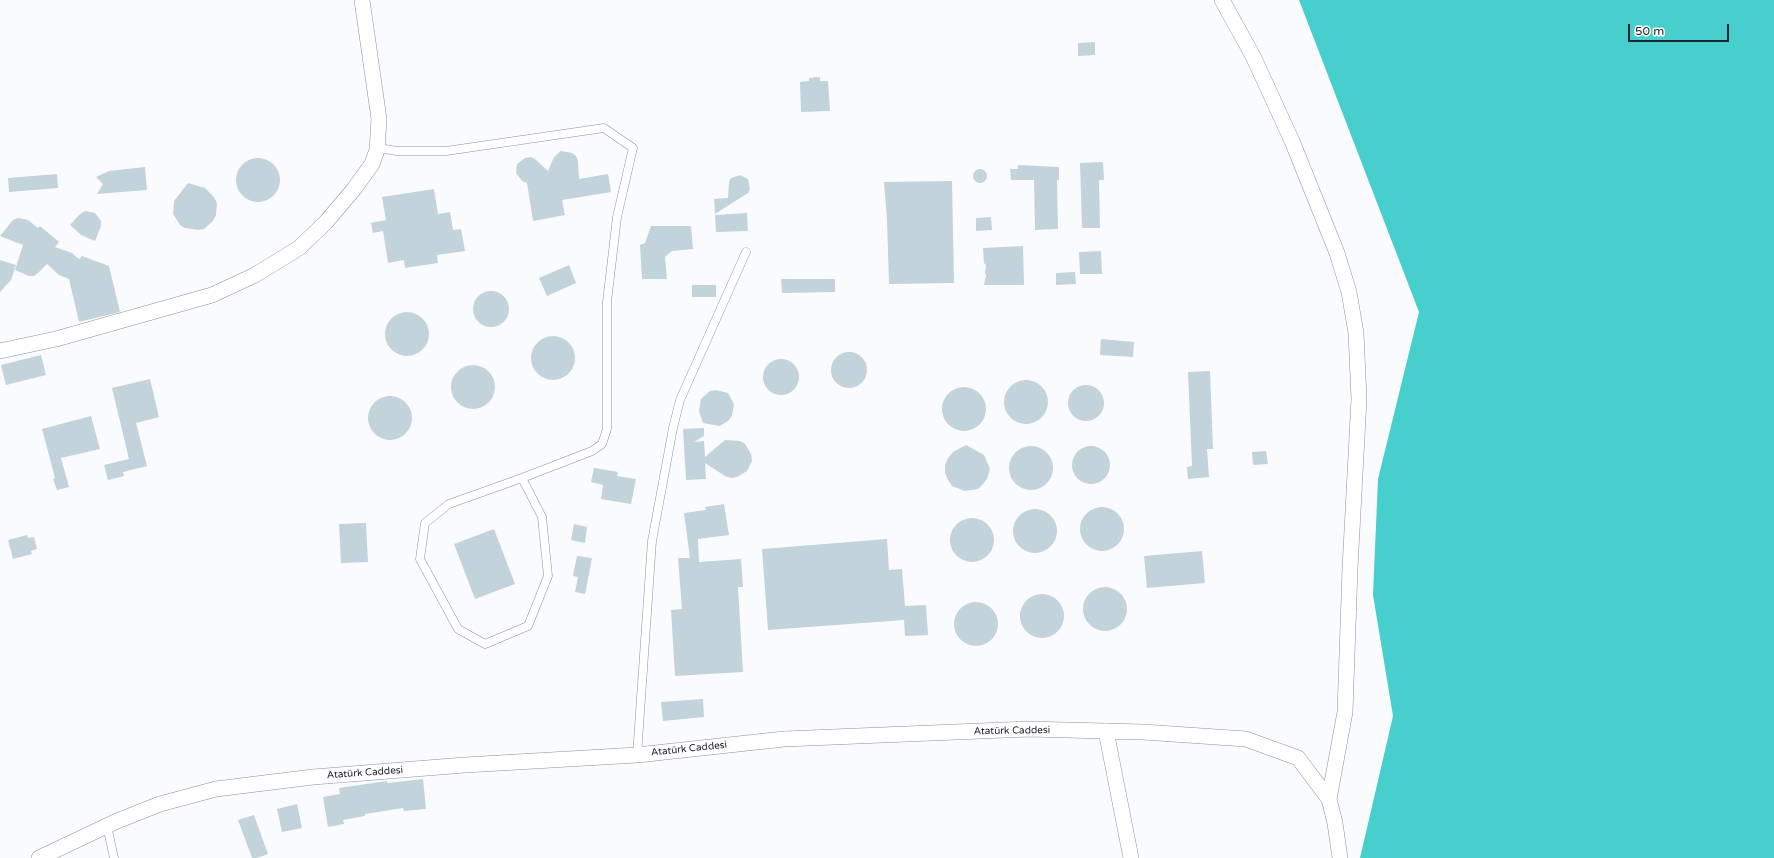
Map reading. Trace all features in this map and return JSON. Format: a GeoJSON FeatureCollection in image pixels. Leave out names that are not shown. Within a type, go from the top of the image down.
{"type":"FeatureCollection","features":[{"type":"Feature","properties":{"kind":"street"},"geometry":{"type":"LineString","coordinates":[[0,351],[56,339],[212,295],[255,275],[298,248],[326,222],[354,189],[372,164],[378,148],[379,119],[362,0]]}},
{"type":"Feature","properties":{"kind":"street"},"geometry":{"type":"LineString","coordinates":[[1222,0],[1253,56],[1292,141],[1337,253],[1349,292],[1356,333],[1359,399],[1356,483],[1350,568],[1345,712],[1329,799],[1335,823],[1340,858]]}},
{"type":"Feature","properties":{"kind":"street","name":"Atatürk Caddesi"},"geometry":{"type":"LineString","coordinates":[[39,858],[107,826],[160,804],[216,789],[313,777],[465,765],[636,755],[784,739],[1029,729],[1143,732],[1246,740],[1298,758],[1329,799]]}},
{"type":"Feature","properties":{"kind":"street"},"geometry":{"type":"LineString","coordinates":[[1106,731],[1131,858]]}},
{"type":"Feature","properties":{"kind":"lane"},"geometry":{"type":"LineString","coordinates":[[378,148],[397,151],[446,151],[604,128],[633,148],[617,217],[607,302],[607,429],[602,444],[592,451],[449,504],[425,523],[420,559],[458,629],[485,644],[528,626],[548,576],[542,517],[522,478]]}},
{"type":"Feature","properties":{"kind":"lane"},"geometry":{"type":"LineString","coordinates":[[636,755],[652,541],[673,428],[680,400],[746,252]]}},
{"type":"Feature","properties":{"kind":"lane"},"geometry":{"type":"LineString","coordinates":[[107,826],[114,858]]}},
{"type":"Feature","properties":{"kind":"water"},"geometry":{"type":"Polygon","coordinates":[[[1299,0],[1774,0],[1774,858],[1360,858],[1393,716],[1373,595],[1378,479],[1419,312],[1299,0]]]}},
{"type":"Feature","properties":{"kind":"building"},"geometry":{"type":"Polygon","coordinates":[[[1095,42],[1095,55],[1078,56],[1078,43],[1095,42]]]}},
{"type":"Feature","properties":{"kind":"building"},"geometry":{"type":"Polygon","coordinates":[[[820,77],[820,81],[828,81],[830,111],[801,112],[800,82],[809,81],[809,78],[820,77]]]}},
{"type":"Feature","properties":{"kind":"building"},"geometry":{"type":"Polygon","coordinates":[[[561,151],[572,153],[576,156],[578,161],[579,179],[608,174],[611,192],[562,200],[565,215],[533,221],[527,183],[522,181],[516,173],[517,164],[525,158],[531,157],[548,171],[554,157],[561,151]]]}},
{"type":"Feature","properties":{"kind":"building"},"geometry":{"type":"Polygon","coordinates":[[[262,158],[267,159],[274,164],[279,171],[279,189],[274,196],[267,201],[254,202],[249,201],[242,196],[237,189],[236,176],[237,171],[242,164],[249,159],[262,158]]]}},
{"type":"Feature","properties":{"kind":"building"},"geometry":{"type":"Polygon","coordinates":[[[1103,162],[1104,180],[1099,180],[1100,228],[1082,228],[1080,163],[1103,162]]]}},
{"type":"Feature","properties":{"kind":"building"},"geometry":{"type":"Polygon","coordinates":[[[1018,165],[1059,167],[1059,180],[1057,180],[1058,229],[1035,230],[1034,180],[1011,180],[1010,169],[1018,169],[1018,165]]]}},
{"type":"Feature","properties":{"kind":"building"},"geometry":{"type":"Polygon","coordinates":[[[145,167],[147,190],[97,194],[103,184],[96,177],[109,171],[145,167]]]}},
{"type":"Feature","properties":{"kind":"building"},"geometry":{"type":"Polygon","coordinates":[[[977,169],[983,169],[987,173],[987,179],[983,183],[977,183],[973,179],[973,173],[977,169]]]}},
{"type":"Feature","properties":{"kind":"building"},"geometry":{"type":"Polygon","coordinates":[[[57,174],[58,188],[9,192],[8,178],[57,174]]]}},
{"type":"Feature","properties":{"kind":"building"},"geometry":{"type":"Polygon","coordinates":[[[740,175],[748,179],[750,189],[748,193],[715,214],[714,199],[728,198],[729,182],[731,178],[740,175]]]}},
{"type":"Feature","properties":{"kind":"building"},"geometry":{"type":"Polygon","coordinates":[[[952,181],[954,283],[889,284],[884,182],[952,181]]]}},
{"type":"Feature","properties":{"kind":"building"},"geometry":{"type":"Polygon","coordinates":[[[188,183],[205,188],[214,197],[217,203],[216,215],[213,221],[204,229],[198,230],[185,228],[180,225],[173,214],[174,201],[188,183]]]}},
{"type":"Feature","properties":{"kind":"building"},"geometry":{"type":"Polygon","coordinates":[[[434,189],[438,214],[450,212],[453,230],[461,229],[465,251],[437,255],[438,263],[405,268],[404,260],[388,263],[383,231],[373,233],[371,223],[386,220],[382,197],[434,189]]]}},
{"type":"Feature","properties":{"kind":"building"},"geometry":{"type":"Polygon","coordinates":[[[85,211],[95,213],[101,221],[101,226],[95,241],[81,235],[70,225],[80,214],[85,211]]]}},
{"type":"Feature","properties":{"kind":"building"},"geometry":{"type":"Polygon","coordinates":[[[747,213],[748,231],[716,232],[715,215],[747,213]]]}},
{"type":"Feature","properties":{"kind":"building"},"geometry":{"type":"Polygon","coordinates":[[[991,217],[992,230],[976,231],[976,218],[991,217]]]}},
{"type":"Feature","properties":{"kind":"building"},"geometry":{"type":"Polygon","coordinates":[[[18,218],[28,220],[38,228],[40,226],[59,242],[55,247],[72,253],[79,259],[82,256],[109,266],[120,312],[79,322],[69,279],[59,275],[47,264],[34,276],[29,276],[15,270],[23,245],[0,236],[13,220],[18,218]]]}},
{"type":"Feature","properties":{"kind":"building"},"geometry":{"type":"Polygon","coordinates":[[[651,226],[691,226],[693,249],[672,251],[665,257],[667,279],[642,279],[640,245],[645,243],[651,226]]]}},
{"type":"Feature","properties":{"kind":"building"},"geometry":{"type":"Polygon","coordinates":[[[1023,246],[1024,285],[984,285],[986,265],[984,263],[983,248],[1023,246]]]}},
{"type":"Feature","properties":{"kind":"building"},"geometry":{"type":"Polygon","coordinates":[[[1101,251],[1102,274],[1080,274],[1079,252],[1101,251]]]}},
{"type":"Feature","properties":{"kind":"building"},"geometry":{"type":"Polygon","coordinates":[[[0,260],[16,265],[11,280],[0,292],[0,260]]]}},
{"type":"Feature","properties":{"kind":"building"},"geometry":{"type":"Polygon","coordinates":[[[569,265],[576,283],[547,296],[539,278],[569,265]]]}},
{"type":"Feature","properties":{"kind":"building"},"geometry":{"type":"Polygon","coordinates":[[[1075,272],[1076,284],[1056,285],[1056,273],[1075,272]]]}},
{"type":"Feature","properties":{"kind":"building"},"geometry":{"type":"Polygon","coordinates":[[[781,279],[835,279],[835,292],[782,293],[781,279]]]}},
{"type":"Feature","properties":{"kind":"building"},"geometry":{"type":"Polygon","coordinates":[[[692,285],[716,285],[716,297],[692,297],[692,285]]]}},
{"type":"Feature","properties":{"kind":"building"},"geometry":{"type":"Polygon","coordinates":[[[491,291],[504,296],[509,309],[504,322],[491,327],[478,322],[473,309],[478,296],[491,291]]]}},
{"type":"Feature","properties":{"kind":"building"},"geometry":{"type":"Polygon","coordinates":[[[403,312],[411,312],[423,318],[429,330],[429,338],[423,350],[411,356],[403,356],[391,350],[385,338],[385,330],[391,318],[403,312]]]}},
{"type":"Feature","properties":{"kind":"building"},"geometry":{"type":"Polygon","coordinates":[[[549,336],[557,336],[569,342],[575,354],[575,362],[569,374],[557,380],[549,380],[537,374],[531,362],[531,354],[537,342],[549,336]]]}},
{"type":"Feature","properties":{"kind":"building"},"geometry":{"type":"Polygon","coordinates":[[[1101,339],[1134,342],[1133,357],[1100,355],[1101,339]]]}},
{"type":"Feature","properties":{"kind":"building"},"geometry":{"type":"Polygon","coordinates":[[[849,352],[862,357],[867,370],[862,383],[849,388],[836,383],[831,370],[836,357],[849,352]]]}},
{"type":"Feature","properties":{"kind":"building"},"geometry":{"type":"Polygon","coordinates":[[[41,355],[46,375],[6,385],[1,365],[41,355]]]}},
{"type":"Feature","properties":{"kind":"building"},"geometry":{"type":"Polygon","coordinates":[[[781,359],[794,364],[799,377],[794,390],[781,395],[768,390],[763,377],[768,364],[781,359]]]}},
{"type":"Feature","properties":{"kind":"building"},"geometry":{"type":"Polygon","coordinates":[[[469,365],[477,365],[489,371],[495,383],[495,391],[489,403],[477,409],[469,409],[457,403],[451,391],[451,383],[457,371],[469,365]]]}},
{"type":"Feature","properties":{"kind":"building"},"geometry":{"type":"Polygon","coordinates":[[[1210,371],[1213,449],[1207,449],[1209,477],[1188,479],[1187,467],[1192,466],[1188,372],[1210,371]]]}},
{"type":"Feature","properties":{"kind":"building"},"geometry":{"type":"Polygon","coordinates":[[[150,379],[159,417],[136,423],[147,466],[123,472],[124,476],[108,480],[104,465],[129,459],[112,388],[150,379]]]}},
{"type":"Feature","properties":{"kind":"building"},"geometry":{"type":"Polygon","coordinates":[[[1022,380],[1030,380],[1042,386],[1048,398],[1048,406],[1042,418],[1030,424],[1022,424],[1010,418],[1004,406],[1004,398],[1010,386],[1022,380]]]}},
{"type":"Feature","properties":{"kind":"building"},"geometry":{"type":"Polygon","coordinates":[[[1086,385],[1099,390],[1104,403],[1099,416],[1086,421],[1073,416],[1068,403],[1073,390],[1086,385]]]}},
{"type":"Feature","properties":{"kind":"building"},"geometry":{"type":"Polygon","coordinates":[[[960,387],[968,387],[980,393],[986,405],[986,413],[980,425],[968,431],[960,431],[948,425],[942,413],[942,405],[948,393],[960,387]]]}},
{"type":"Feature","properties":{"kind":"building"},"geometry":{"type":"Polygon","coordinates":[[[716,390],[728,393],[734,404],[732,416],[728,421],[720,426],[703,423],[699,411],[701,399],[710,391],[716,390]]]}},
{"type":"Feature","properties":{"kind":"building"},"geometry":{"type":"Polygon","coordinates":[[[386,396],[394,396],[406,402],[412,414],[412,422],[406,434],[394,440],[386,440],[374,434],[368,422],[368,414],[374,402],[386,396]]]}},
{"type":"Feature","properties":{"kind":"building"},"geometry":{"type":"Polygon","coordinates":[[[91,416],[100,449],[61,458],[69,487],[57,490],[53,479],[55,478],[42,429],[91,416]]]}},
{"type":"Feature","properties":{"kind":"building"},"geometry":{"type":"Polygon","coordinates":[[[704,428],[704,436],[694,442],[704,441],[705,457],[725,440],[740,441],[745,444],[751,454],[752,461],[747,471],[737,477],[731,478],[725,476],[705,463],[706,479],[686,480],[683,429],[704,428]]]}},
{"type":"Feature","properties":{"kind":"building"},"geometry":{"type":"Polygon","coordinates":[[[966,445],[984,455],[990,469],[987,479],[978,489],[965,491],[952,486],[945,473],[945,465],[953,452],[966,445]]]}},
{"type":"Feature","properties":{"kind":"building"},"geometry":{"type":"Polygon","coordinates":[[[1027,446],[1035,446],[1047,452],[1053,464],[1053,472],[1047,484],[1035,490],[1027,490],[1015,484],[1009,472],[1009,464],[1015,452],[1027,446]]]}},
{"type":"Feature","properties":{"kind":"building"},"geometry":{"type":"Polygon","coordinates":[[[1091,446],[1104,452],[1110,465],[1104,478],[1091,484],[1078,478],[1072,465],[1078,452],[1091,446]]]}},
{"type":"Feature","properties":{"kind":"building"},"geometry":{"type":"Polygon","coordinates":[[[1266,451],[1268,464],[1253,465],[1252,452],[1266,451]]]}},
{"type":"Feature","properties":{"kind":"building"},"geometry":{"type":"Polygon","coordinates":[[[594,468],[618,472],[617,476],[636,479],[631,504],[601,499],[603,485],[591,482],[594,468]]]}},
{"type":"Feature","properties":{"kind":"building"},"geometry":{"type":"Polygon","coordinates":[[[724,504],[729,535],[698,539],[699,562],[741,559],[743,587],[738,587],[743,672],[675,676],[671,610],[682,609],[678,558],[690,558],[684,513],[706,510],[705,507],[724,504]]]}},
{"type":"Feature","properties":{"kind":"building"},"geometry":{"type":"Polygon","coordinates":[[[1098,507],[1106,507],[1118,513],[1124,525],[1124,533],[1118,545],[1106,551],[1098,551],[1086,545],[1080,533],[1080,525],[1086,513],[1098,507]]]}},
{"type":"Feature","properties":{"kind":"building"},"geometry":{"type":"Polygon","coordinates":[[[1031,509],[1039,509],[1051,515],[1057,527],[1057,535],[1051,547],[1039,553],[1031,553],[1019,547],[1013,535],[1013,527],[1019,515],[1031,509]]]}},
{"type":"Feature","properties":{"kind":"building"},"geometry":{"type":"Polygon","coordinates":[[[968,518],[976,518],[988,524],[994,536],[994,544],[988,556],[976,562],[968,562],[956,556],[950,544],[950,536],[956,524],[968,518]]]}},
{"type":"Feature","properties":{"kind":"building"},"geometry":{"type":"Polygon","coordinates":[[[366,523],[368,562],[341,563],[339,524],[366,523]]]}},
{"type":"Feature","properties":{"kind":"building"},"geometry":{"type":"Polygon","coordinates":[[[574,524],[587,527],[585,543],[571,540],[574,524]]]}},
{"type":"Feature","properties":{"kind":"building"},"geometry":{"type":"Polygon","coordinates":[[[494,529],[515,584],[475,599],[454,544],[494,529]]]}},
{"type":"Feature","properties":{"kind":"building"},"geometry":{"type":"Polygon","coordinates":[[[27,535],[28,538],[34,537],[37,549],[31,551],[32,554],[13,559],[8,540],[27,535]]]}},
{"type":"Feature","properties":{"kind":"building"},"geometry":{"type":"Polygon","coordinates":[[[887,539],[889,570],[902,569],[905,606],[926,605],[928,635],[905,636],[904,620],[768,630],[762,549],[887,539]]]}},
{"type":"Feature","properties":{"kind":"building"},"geometry":{"type":"Polygon","coordinates":[[[1202,551],[1205,583],[1147,588],[1144,556],[1202,551]]]}},
{"type":"Feature","properties":{"kind":"building"},"geometry":{"type":"Polygon","coordinates":[[[577,556],[592,558],[585,594],[575,592],[578,577],[573,576],[577,556]]]}},
{"type":"Feature","properties":{"kind":"building"},"geometry":{"type":"Polygon","coordinates":[[[1101,587],[1109,587],[1121,593],[1127,605],[1127,613],[1121,625],[1109,631],[1101,631],[1089,625],[1083,613],[1083,605],[1089,593],[1101,587]]]}},
{"type":"Feature","properties":{"kind":"building"},"geometry":{"type":"Polygon","coordinates":[[[1038,594],[1046,594],[1058,600],[1064,612],[1064,620],[1058,632],[1046,638],[1038,638],[1026,632],[1020,620],[1020,612],[1026,600],[1038,594]]]}},
{"type":"Feature","properties":{"kind":"building"},"geometry":{"type":"Polygon","coordinates":[[[972,602],[980,602],[992,608],[998,620],[998,628],[992,640],[980,646],[972,646],[960,640],[954,628],[954,620],[960,608],[972,602]]]}},
{"type":"Feature","properties":{"kind":"building"},"geometry":{"type":"Polygon","coordinates":[[[703,699],[704,717],[663,721],[661,702],[703,699]]]}},
{"type":"Feature","properties":{"kind":"building"},"geometry":{"type":"Polygon","coordinates":[[[423,779],[426,809],[404,811],[403,808],[365,814],[365,816],[343,820],[344,824],[328,827],[323,797],[340,794],[339,788],[387,781],[387,783],[423,779]]]}},
{"type":"Feature","properties":{"kind":"building"},"geometry":{"type":"Polygon","coordinates":[[[297,804],[302,828],[282,832],[277,809],[297,804]]]}},
{"type":"Feature","properties":{"kind":"building"},"geometry":{"type":"Polygon","coordinates":[[[254,815],[268,854],[257,858],[252,858],[238,820],[254,815]]]}}]}
